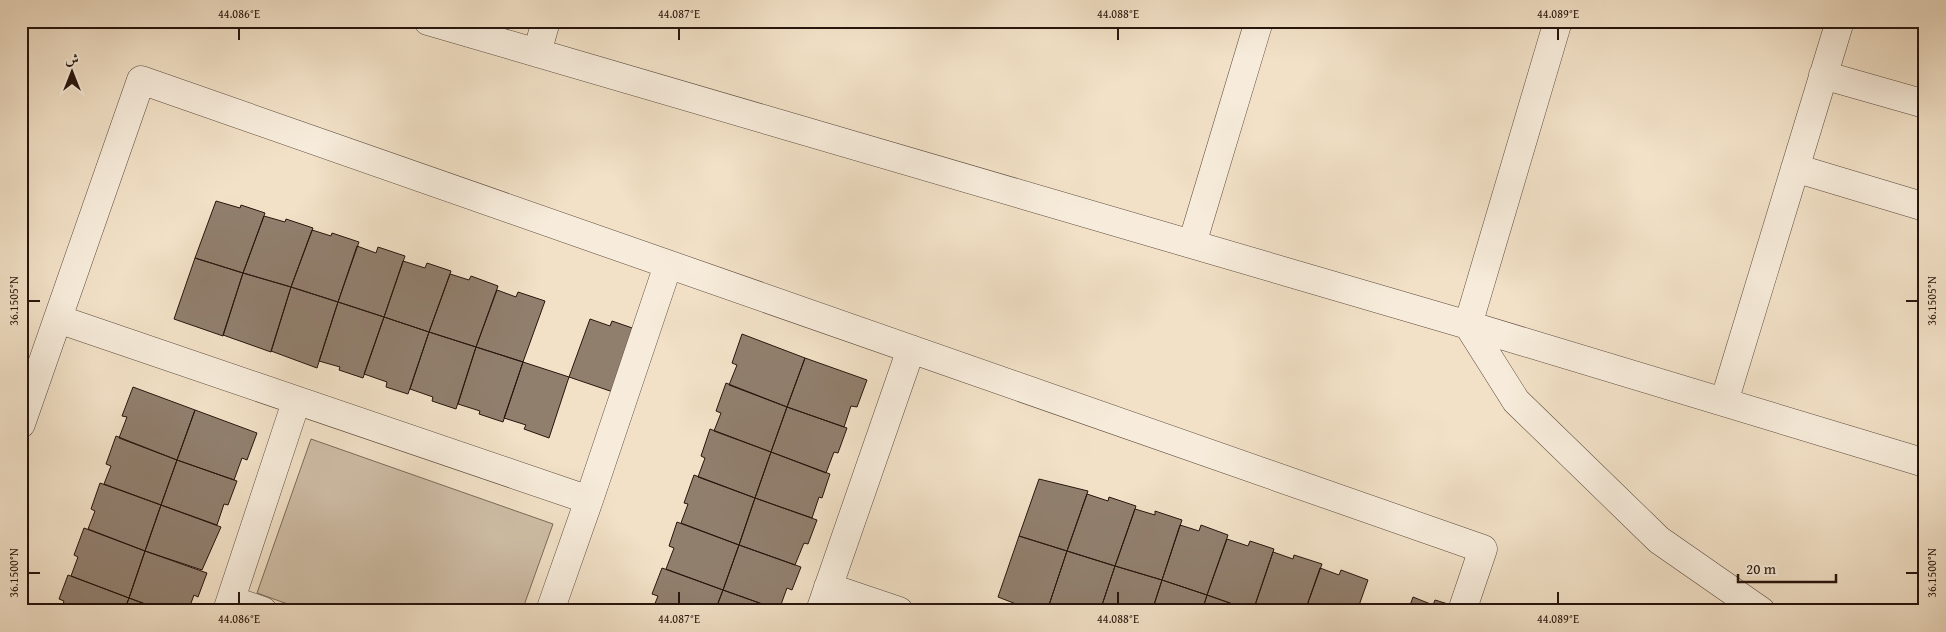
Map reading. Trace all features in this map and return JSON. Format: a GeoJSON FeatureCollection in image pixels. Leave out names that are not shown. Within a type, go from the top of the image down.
{"type":"FeatureCollection","features":[{"type":"Feature","properties":{"kind":"street"},"geometry":{"type":"LineString","coordinates":[[428,21],[1468,325],[1925,463]]}},
{"type":"Feature","properties":{"kind":"street"},"geometry":{"type":"LineString","coordinates":[[537,53],[546,21]]}},
{"type":"Feature","properties":{"kind":"street"},"geometry":{"type":"LineString","coordinates":[[1192,244],[1259,21]]}},
{"type":"Feature","properties":{"kind":"street"},"geometry":{"type":"LineString","coordinates":[[1558,21],[1468,325],[1516,401],[1659,540],[1761,611]]}},
{"type":"Feature","properties":{"kind":"street"},"geometry":{"type":"LineString","coordinates":[[1724,402],[1840,21]]}},
{"type":"Feature","properties":{"kind":"street"},"geometry":{"type":"LineString","coordinates":[[1823,75],[1925,104]]}},
{"type":"Feature","properties":{"kind":"street"},"geometry":{"type":"LineString","coordinates":[[21,424],[141,80],[1483,549],[1462,611]]}},
{"type":"Feature","properties":{"kind":"street"},"geometry":{"type":"LineString","coordinates":[[1795,168],[1925,207]]}},
{"type":"Feature","properties":{"kind":"street"},"geometry":{"type":"LineString","coordinates":[[550,611],[590,500],[668,265]]}},
{"type":"Feature","properties":{"kind":"street"},"geometry":{"type":"LineString","coordinates":[[58,319],[296,402],[590,500]]}},
{"type":"Feature","properties":{"kind":"street"},"geometry":{"type":"LineString","coordinates":[[899,611],[824,599],[911,349]]}},
{"type":"Feature","properties":{"kind":"street"},"geometry":{"type":"LineString","coordinates":[[263,611],[229,605],[296,402]]}},
{"type":"Feature","properties":{"kind":"shaded area"},"geometry":{"type":"Polygon","coordinates":[[[311,439],[553,524],[522,611],[307,611],[257,593],[311,439]]]}},
{"type":"Feature","properties":{"kind":"building"},"geometry":{"type":"Polygon","coordinates":[[[216,201],[240,208],[241,205],[265,213],[243,273],[195,258],[216,201]]]}},
{"type":"Feature","properties":{"kind":"building"},"geometry":{"type":"Polygon","coordinates":[[[264,216],[285,222],[286,219],[313,228],[291,287],[243,273],[264,216]]]}},
{"type":"Feature","properties":{"kind":"building"},"geometry":{"type":"Polygon","coordinates":[[[312,230],[331,236],[332,233],[359,242],[338,302],[291,287],[312,230]]]}},
{"type":"Feature","properties":{"kind":"building"},"geometry":{"type":"Polygon","coordinates":[[[357,246],[376,253],[378,247],[405,256],[384,317],[338,302],[357,246]]]}},
{"type":"Feature","properties":{"kind":"building"},"geometry":{"type":"Polygon","coordinates":[[[195,258],[243,273],[223,336],[174,319],[195,258]]]}},
{"type":"Feature","properties":{"kind":"building"},"geometry":{"type":"Polygon","coordinates":[[[403,261],[425,268],[427,263],[451,271],[429,332],[384,317],[403,261]]]}},
{"type":"Feature","properties":{"kind":"building"},"geometry":{"type":"Polygon","coordinates":[[[243,273],[291,287],[271,352],[223,335],[243,273]]]}},
{"type":"Feature","properties":{"kind":"building"},"geometry":{"type":"Polygon","coordinates":[[[450,274],[469,280],[471,276],[498,286],[476,347],[429,332],[450,274]]]}},
{"type":"Feature","properties":{"kind":"building"},"geometry":{"type":"Polygon","coordinates":[[[291,287],[338,302],[317,368],[271,351],[291,287]]]}},
{"type":"Feature","properties":{"kind":"building"},"geometry":{"type":"Polygon","coordinates":[[[497,290],[516,297],[518,292],[545,301],[523,362],[476,347],[497,290]]]}},
{"type":"Feature","properties":{"kind":"building"},"geometry":{"type":"Polygon","coordinates":[[[338,302],[384,317],[363,378],[339,370],[340,367],[319,361],[338,302]]]}},
{"type":"Feature","properties":{"kind":"building"},"geometry":{"type":"Polygon","coordinates":[[[384,317],[429,332],[408,394],[386,387],[387,382],[364,374],[384,317]]]}},
{"type":"Feature","properties":{"kind":"building"},"geometry":{"type":"Polygon","coordinates":[[[590,319],[610,326],[612,321],[641,331],[619,394],[569,377],[590,319]]]}},
{"type":"Feature","properties":{"kind":"building"},"geometry":{"type":"Polygon","coordinates":[[[429,332],[476,347],[456,409],[432,401],[433,397],[410,389],[429,332]]]}},
{"type":"Feature","properties":{"kind":"building"},"geometry":{"type":"Polygon","coordinates":[[[742,334],[805,358],[787,407],[729,385],[737,365],[732,363],[742,334]]]}},
{"type":"Feature","properties":{"kind":"building"},"geometry":{"type":"Polygon","coordinates":[[[476,347],[523,362],[503,422],[479,414],[480,411],[458,404],[476,347]]]}},
{"type":"Feature","properties":{"kind":"building"},"geometry":{"type":"Polygon","coordinates":[[[805,358],[867,380],[857,407],[851,406],[844,427],[787,407],[805,358]]]}},
{"type":"Feature","properties":{"kind":"building"},"geometry":{"type":"Polygon","coordinates":[[[523,362],[569,377],[549,438],[524,429],[526,425],[504,418],[523,362]]]}},
{"type":"Feature","properties":{"kind":"building"},"geometry":{"type":"Polygon","coordinates":[[[726,383],[787,407],[771,452],[714,431],[721,413],[716,411],[726,383]]]}},
{"type":"Feature","properties":{"kind":"building"},"geometry":{"type":"Polygon","coordinates":[[[133,387],[195,410],[177,460],[119,438],[127,417],[122,416],[133,387]]]}},
{"type":"Feature","properties":{"kind":"building"},"geometry":{"type":"Polygon","coordinates":[[[787,407],[847,428],[838,453],[834,452],[826,473],[771,452],[787,407]]]}},
{"type":"Feature","properties":{"kind":"building"},"geometry":{"type":"Polygon","coordinates":[[[195,410],[257,433],[247,460],[242,458],[234,480],[177,460],[195,410]]]}},
{"type":"Feature","properties":{"kind":"building"},"geometry":{"type":"Polygon","coordinates":[[[710,429],[771,452],[755,498],[698,477],[705,458],[701,456],[710,429]]]}},
{"type":"Feature","properties":{"kind":"building"},"geometry":{"type":"Polygon","coordinates":[[[116,436],[177,460],[161,505],[104,484],[111,466],[106,464],[116,436]]]}},
{"type":"Feature","properties":{"kind":"building"},"geometry":{"type":"Polygon","coordinates":[[[771,452],[830,474],[822,498],[819,497],[812,518],[755,498],[771,452]]]}},
{"type":"Feature","properties":{"kind":"building"},"geometry":{"type":"Polygon","coordinates":[[[177,460],[237,481],[228,505],[224,504],[217,525],[161,505],[177,460]]]}},
{"type":"Feature","properties":{"kind":"building"},"geometry":{"type":"Polygon","coordinates":[[[694,475],[755,498],[739,545],[681,523],[688,504],[684,503],[694,475]]]}},
{"type":"Feature","properties":{"kind":"building"},"geometry":{"type":"Polygon","coordinates":[[[1039,479],[1088,491],[1067,551],[1019,536],[1039,479]]]}},
{"type":"Feature","properties":{"kind":"building"},"geometry":{"type":"Polygon","coordinates":[[[100,483],[161,505],[145,551],[88,529],[95,511],[91,509],[100,483]]]}},
{"type":"Feature","properties":{"kind":"building"},"geometry":{"type":"Polygon","coordinates":[[[1087,494],[1108,501],[1109,497],[1136,506],[1115,566],[1067,551],[1087,494]]]}},
{"type":"Feature","properties":{"kind":"building"},"geometry":{"type":"Polygon","coordinates":[[[755,498],[817,520],[808,544],[804,543],[795,565],[739,545],[755,498]]]}},
{"type":"Feature","properties":{"kind":"building"},"geometry":{"type":"Polygon","coordinates":[[[161,505],[221,527],[202,570],[145,551],[161,505]]]}},
{"type":"Feature","properties":{"kind":"building"},"geometry":{"type":"Polygon","coordinates":[[[1135,509],[1155,515],[1155,511],[1182,520],[1162,580],[1115,566],[1135,509]]]}},
{"type":"Feature","properties":{"kind":"building"},"geometry":{"type":"Polygon","coordinates":[[[677,522],[739,545],[723,590],[666,569],[674,548],[669,546],[677,522]]]}},
{"type":"Feature","properties":{"kind":"building"},"geometry":{"type":"Polygon","coordinates":[[[1180,525],[1199,531],[1201,525],[1228,535],[1207,595],[1162,580],[1180,525]]]}},
{"type":"Feature","properties":{"kind":"building"},"geometry":{"type":"Polygon","coordinates":[[[84,528],[145,551],[129,598],[71,576],[78,557],[74,555],[84,528]]]}},
{"type":"Feature","properties":{"kind":"building"},"geometry":{"type":"Polygon","coordinates":[[[1019,536],[1067,551],[1047,611],[1034,611],[998,597],[1019,536]]]}},
{"type":"Feature","properties":{"kind":"building"},"geometry":{"type":"Polygon","coordinates":[[[1227,539],[1248,546],[1250,541],[1274,549],[1253,611],[1207,595],[1227,539]]]}},
{"type":"Feature","properties":{"kind":"building"},"geometry":{"type":"Polygon","coordinates":[[[739,545],[801,567],[792,590],[787,588],[779,610],[723,590],[739,545]]]}},
{"type":"Feature","properties":{"kind":"building"},"geometry":{"type":"Polygon","coordinates":[[[145,551],[207,573],[198,597],[194,595],[188,611],[164,611],[129,598],[145,551]]]}},
{"type":"Feature","properties":{"kind":"building"},"geometry":{"type":"Polygon","coordinates":[[[1067,551],[1115,566],[1100,611],[1047,611],[1067,551]]]}},
{"type":"Feature","properties":{"kind":"building"},"geometry":{"type":"Polygon","coordinates":[[[1273,552],[1293,559],[1294,555],[1322,564],[1305,611],[1253,611],[1273,552]]]}},
{"type":"Feature","properties":{"kind":"building"},"geometry":{"type":"Polygon","coordinates":[[[1115,566],[1162,580],[1152,611],[1100,611],[1115,566]]]}},
{"type":"Feature","properties":{"kind":"building"},"geometry":{"type":"Polygon","coordinates":[[[662,568],[723,590],[715,611],[652,611],[658,596],[652,594],[662,568]]]}},
{"type":"Feature","properties":{"kind":"building"},"geometry":{"type":"Polygon","coordinates":[[[1320,568],[1339,575],[1341,570],[1368,580],[1357,611],[1305,611],[1320,568]]]}},
{"type":"Feature","properties":{"kind":"building"},"geometry":{"type":"Polygon","coordinates":[[[68,575],[129,598],[124,611],[61,611],[64,601],[59,599],[68,575]]]}},
{"type":"Feature","properties":{"kind":"building"},"geometry":{"type":"Polygon","coordinates":[[[1162,580],[1207,595],[1202,611],[1152,611],[1162,580]]]}},
{"type":"Feature","properties":{"kind":"building"},"geometry":{"type":"Polygon","coordinates":[[[723,590],[779,610],[780,611],[715,611],[723,590]]]}},
{"type":"Feature","properties":{"kind":"building"},"geometry":{"type":"Polygon","coordinates":[[[1207,595],[1252,611],[1202,611],[1207,595]]]}},
{"type":"Feature","properties":{"kind":"building"},"geometry":{"type":"Polygon","coordinates":[[[1413,597],[1433,605],[1435,600],[1464,609],[1408,611],[1413,597]]]}},
{"type":"Feature","properties":{"kind":"building"},"geometry":{"type":"Polygon","coordinates":[[[129,598],[164,611],[124,611],[129,598]]]}}]}
